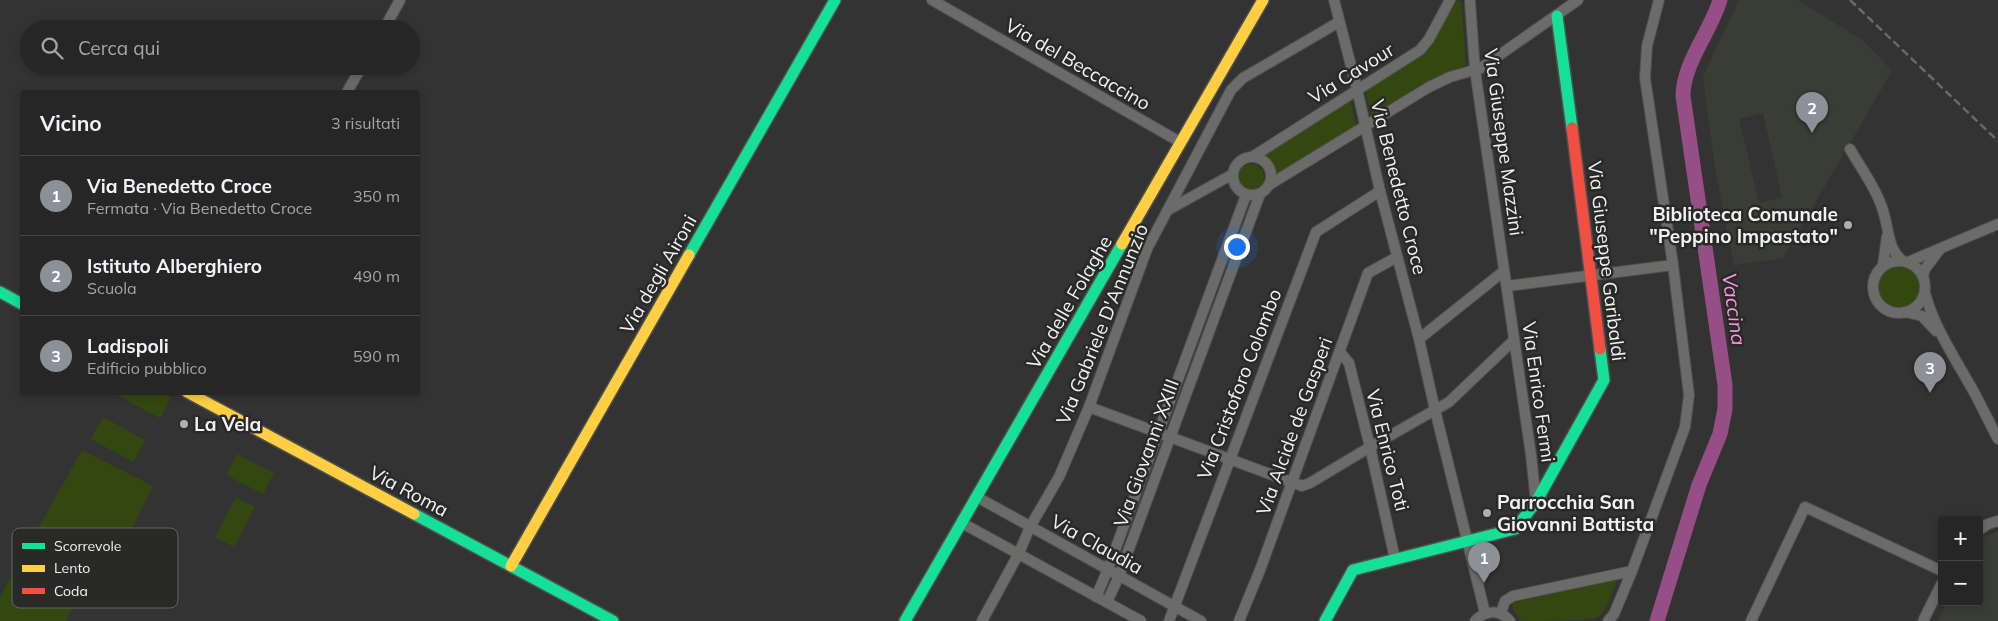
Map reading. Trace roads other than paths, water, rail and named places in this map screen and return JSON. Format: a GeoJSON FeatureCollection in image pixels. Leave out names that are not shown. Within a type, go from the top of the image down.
{"type":"FeatureCollection","features":[{"type":"Feature","properties":{"kind":"street"},"geometry":{"type":"LineString","coordinates":[[389,20],[400,0]]}},
{"type":"Feature","properties":{"kind":"street","name":"Via degli Aironi"},"geometry":{"type":"LineString","coordinates":[[511,566],[835,0]]}},
{"type":"Feature","properties":{"kind":"street","name":"Via del Beccaccino"},"geometry":{"type":"LineString","coordinates":[[932,0],[1180,142]]}},
{"type":"Feature","properties":{"kind":"street","name":"Via delle Folaghe"},"geometry":{"type":"LineString","coordinates":[[905,621],[1263,0]]}},
{"type":"Feature","properties":{"kind":"street","name":"Via Benedetto Croce"},"geometry":{"type":"LineString","coordinates":[[1334,0],[1485,613]]}},
{"type":"Feature","properties":{"kind":"street","name":"Via Cavour"},"geometry":{"type":"LineString","coordinates":[[1252,157],[1420,50],[1429,39],[1450,0]]}},
{"type":"Feature","properties":{"kind":"street"},"geometry":{"type":"LineString","coordinates":[[1269,186],[1271,172],[1269,166],[1264,161],[1252,157],[1241,160],[1234,168],[1232,174],[1234,185],[1241,193],[1246,195],[1260,194],[1269,186],[1436,84],[1450,77],[1481,68],[1578,0]]}},
{"type":"Feature","properties":{"kind":"street"},"geometry":{"type":"LineString","coordinates":[[1608,621],[1614,614],[1632,571],[1685,427],[1688,411],[1689,395],[1673,265],[1645,78],[1648,41],[1659,0]]}},
{"type":"Feature","properties":{"kind":"street","name":"Via Giuseppe Mazzini"},"geometry":{"type":"LineString","coordinates":[[1469,1],[1475,70],[1506,286]]}},
{"type":"Feature","properties":{"kind":"street","name":"Via Giuseppe Garibaldi"},"geometry":{"type":"LineString","coordinates":[[1328,620],[1353,570],[1515,529],[1536,502],[1604,380],[1592,274],[1557,16]]}},
{"type":"Feature","properties":{"kind":"street","name":"Via Gabriele D'Annunzio"},"geometry":{"type":"LineString","coordinates":[[982,621],[1030,527],[1059,477],[1089,407],[1147,249],[1235,85],[1245,77],[1339,22]]}},
{"type":"Feature","properties":{"kind":"street"},"geometry":{"type":"LineString","coordinates":[[348,90],[357,75]]}},
{"type":"Feature","properties":{"kind":"street"},"geometry":{"type":"LineString","coordinates":[[1850,149],[1880,204],[1893,248],[1898,257],[1917,267],[1923,276],[1929,308],[1941,335],[1976,394],[1998,439]]}},
{"type":"Feature","properties":{"kind":"street"},"geometry":{"type":"LineString","coordinates":[[1167,210],[1232,174]]}},
{"type":"Feature","properties":{"kind":"street","name":"Via Cristoforo Colombo"},"geometry":{"type":"LineString","coordinates":[[1169,621],[1228,459],[1316,232],[1380,191]]}},
{"type":"Feature","properties":{"kind":"street","name":"Via Giovanni XXIII"},"geometry":{"type":"LineString","coordinates":[[1107,602],[1119,576],[1260,194]]}},
{"type":"Feature","properties":{"kind":"street","name":"Via Giovanni XXIII"},"geometry":{"type":"LineString","coordinates":[[1096,597],[1246,195]]}},
{"type":"Feature","properties":{"kind":"street"},"geometry":{"type":"LineString","coordinates":[[1941,335],[1922,316],[1904,312],[1890,312],[1878,304],[1873,283],[1874,276],[1883,265],[1889,262],[1905,261],[1940,249],[1998,224]]}},
{"type":"Feature","properties":{"kind":"street"},"geometry":{"type":"LineString","coordinates":[[1883,265],[1888,233]]}},
{"type":"Feature","properties":{"kind":"street"},"geometry":{"type":"LineString","coordinates":[[1126,237],[1147,249]]}},
{"type":"Feature","properties":{"kind":"street"},"geometry":{"type":"LineString","coordinates":[[1923,276],[1924,269],[1940,249]]}},
{"type":"Feature","properties":{"kind":"street","name":"Via Alcide de Gasperi"},"geometry":{"type":"LineString","coordinates":[[1239,621],[1292,483],[1368,273],[1397,257]]}},
{"type":"Feature","properties":{"kind":"street"},"geometry":{"type":"LineString","coordinates":[[1506,286],[1673,265]]}},
{"type":"Feature","properties":{"kind":"street"},"geometry":{"type":"LineString","coordinates":[[1419,339],[1504,271]]}},
{"type":"Feature","properties":{"kind":"street","name":"Via Enrico Fermi"},"geometry":{"type":"LineString","coordinates":[[1506,286],[1531,455],[1536,502]]}},
{"type":"Feature","properties":{"kind":"street"},"geometry":{"type":"LineString","coordinates":[[0,292],[20,303]]}},
{"type":"Feature","properties":{"kind":"street"},"geometry":{"type":"LineString","coordinates":[[1904,312],[1914,309],[1925,293]]}},
{"type":"Feature","properties":{"kind":"street"},"geometry":{"type":"LineString","coordinates":[[1204,310],[1216,314]]}},
{"type":"Feature","properties":{"kind":"street"},"geometry":{"type":"LineString","coordinates":[[1089,407],[1302,486],[1449,402],[1514,340]]}},
{"type":"Feature","properties":{"kind":"street","name":"Via Enrico Toti"},"geometry":{"type":"LineString","coordinates":[[1340,352],[1349,363],[1396,559]]}},
{"type":"Feature","properties":{"kind":"street","name":"Via Roma"},"geometry":{"type":"LineString","coordinates":[[193,395],[613,621]]}},
{"type":"Feature","properties":{"kind":"street","name":"Via Claudia"},"geometry":{"type":"LineString","coordinates":[[977,497],[1201,621]]}},
{"type":"Feature","properties":{"kind":"street"},"geometry":{"type":"LineString","coordinates":[[1751,621],[1805,507],[1938,569]]}},
{"type":"Feature","properties":{"kind":"street"},"geometry":{"type":"LineString","coordinates":[[1983,527],[1998,520]]}},
{"type":"Feature","properties":{"kind":"street"},"geometry":{"type":"LineString","coordinates":[[962,523],[1141,621]]}},
{"type":"Feature","properties":{"kind":"street"},"geometry":{"type":"LineString","coordinates":[[1501,614],[1505,602],[1513,596],[1632,571]]}},
{"type":"Feature","properties":{"kind":"street"},"geometry":{"type":"LineString","coordinates":[[1923,621],[1938,591]]}},
{"type":"Feature","properties":{"kind":"street"},"geometry":{"type":"LineString","coordinates":[[1475,621],[1485,613],[1501,614],[1510,621]]}},
{"type":"Feature","properties":{"kind":"waterway","name":"Vaccina"},"geometry":{"type":"LineString","coordinates":[[1657,621],[1699,485],[1720,434],[1725,409],[1725,385],[1683,96],[1684,84],[1692,59],[1716,12],[1720,0]]}},
{"type":"Feature","properties":{"kind":"railway"},"geometry":{"type":"LineString","coordinates":[[1850,0],[1998,141]]}},
{"type":"Feature","properties":{"kind":"place","name":"Istituto Alberghiero"},"geometry":{"type":"Point","coordinates":[1812,133]}},
{"type":"Feature","properties":{"kind":"place","name":"Biblioteca Comunale \"Peppino Impastato\""},"geometry":{"type":"Point","coordinates":[1848,225]}},
{"type":"Feature","properties":{"kind":"place","name":"Ladispoli"},"geometry":{"type":"Point","coordinates":[1930,393]}},
{"type":"Feature","properties":{"kind":"place","name":"La Vela"},"geometry":{"type":"Point","coordinates":[184,424]}},
{"type":"Feature","properties":{"kind":"place","name":"Parrocchia San Giovanni Battista"},"geometry":{"type":"Point","coordinates":[1487,513]}},
{"type":"Feature","properties":{"kind":"place","name":"Via Benedetto Croce"},"geometry":{"type":"Point","coordinates":[1484,583]}}]}
